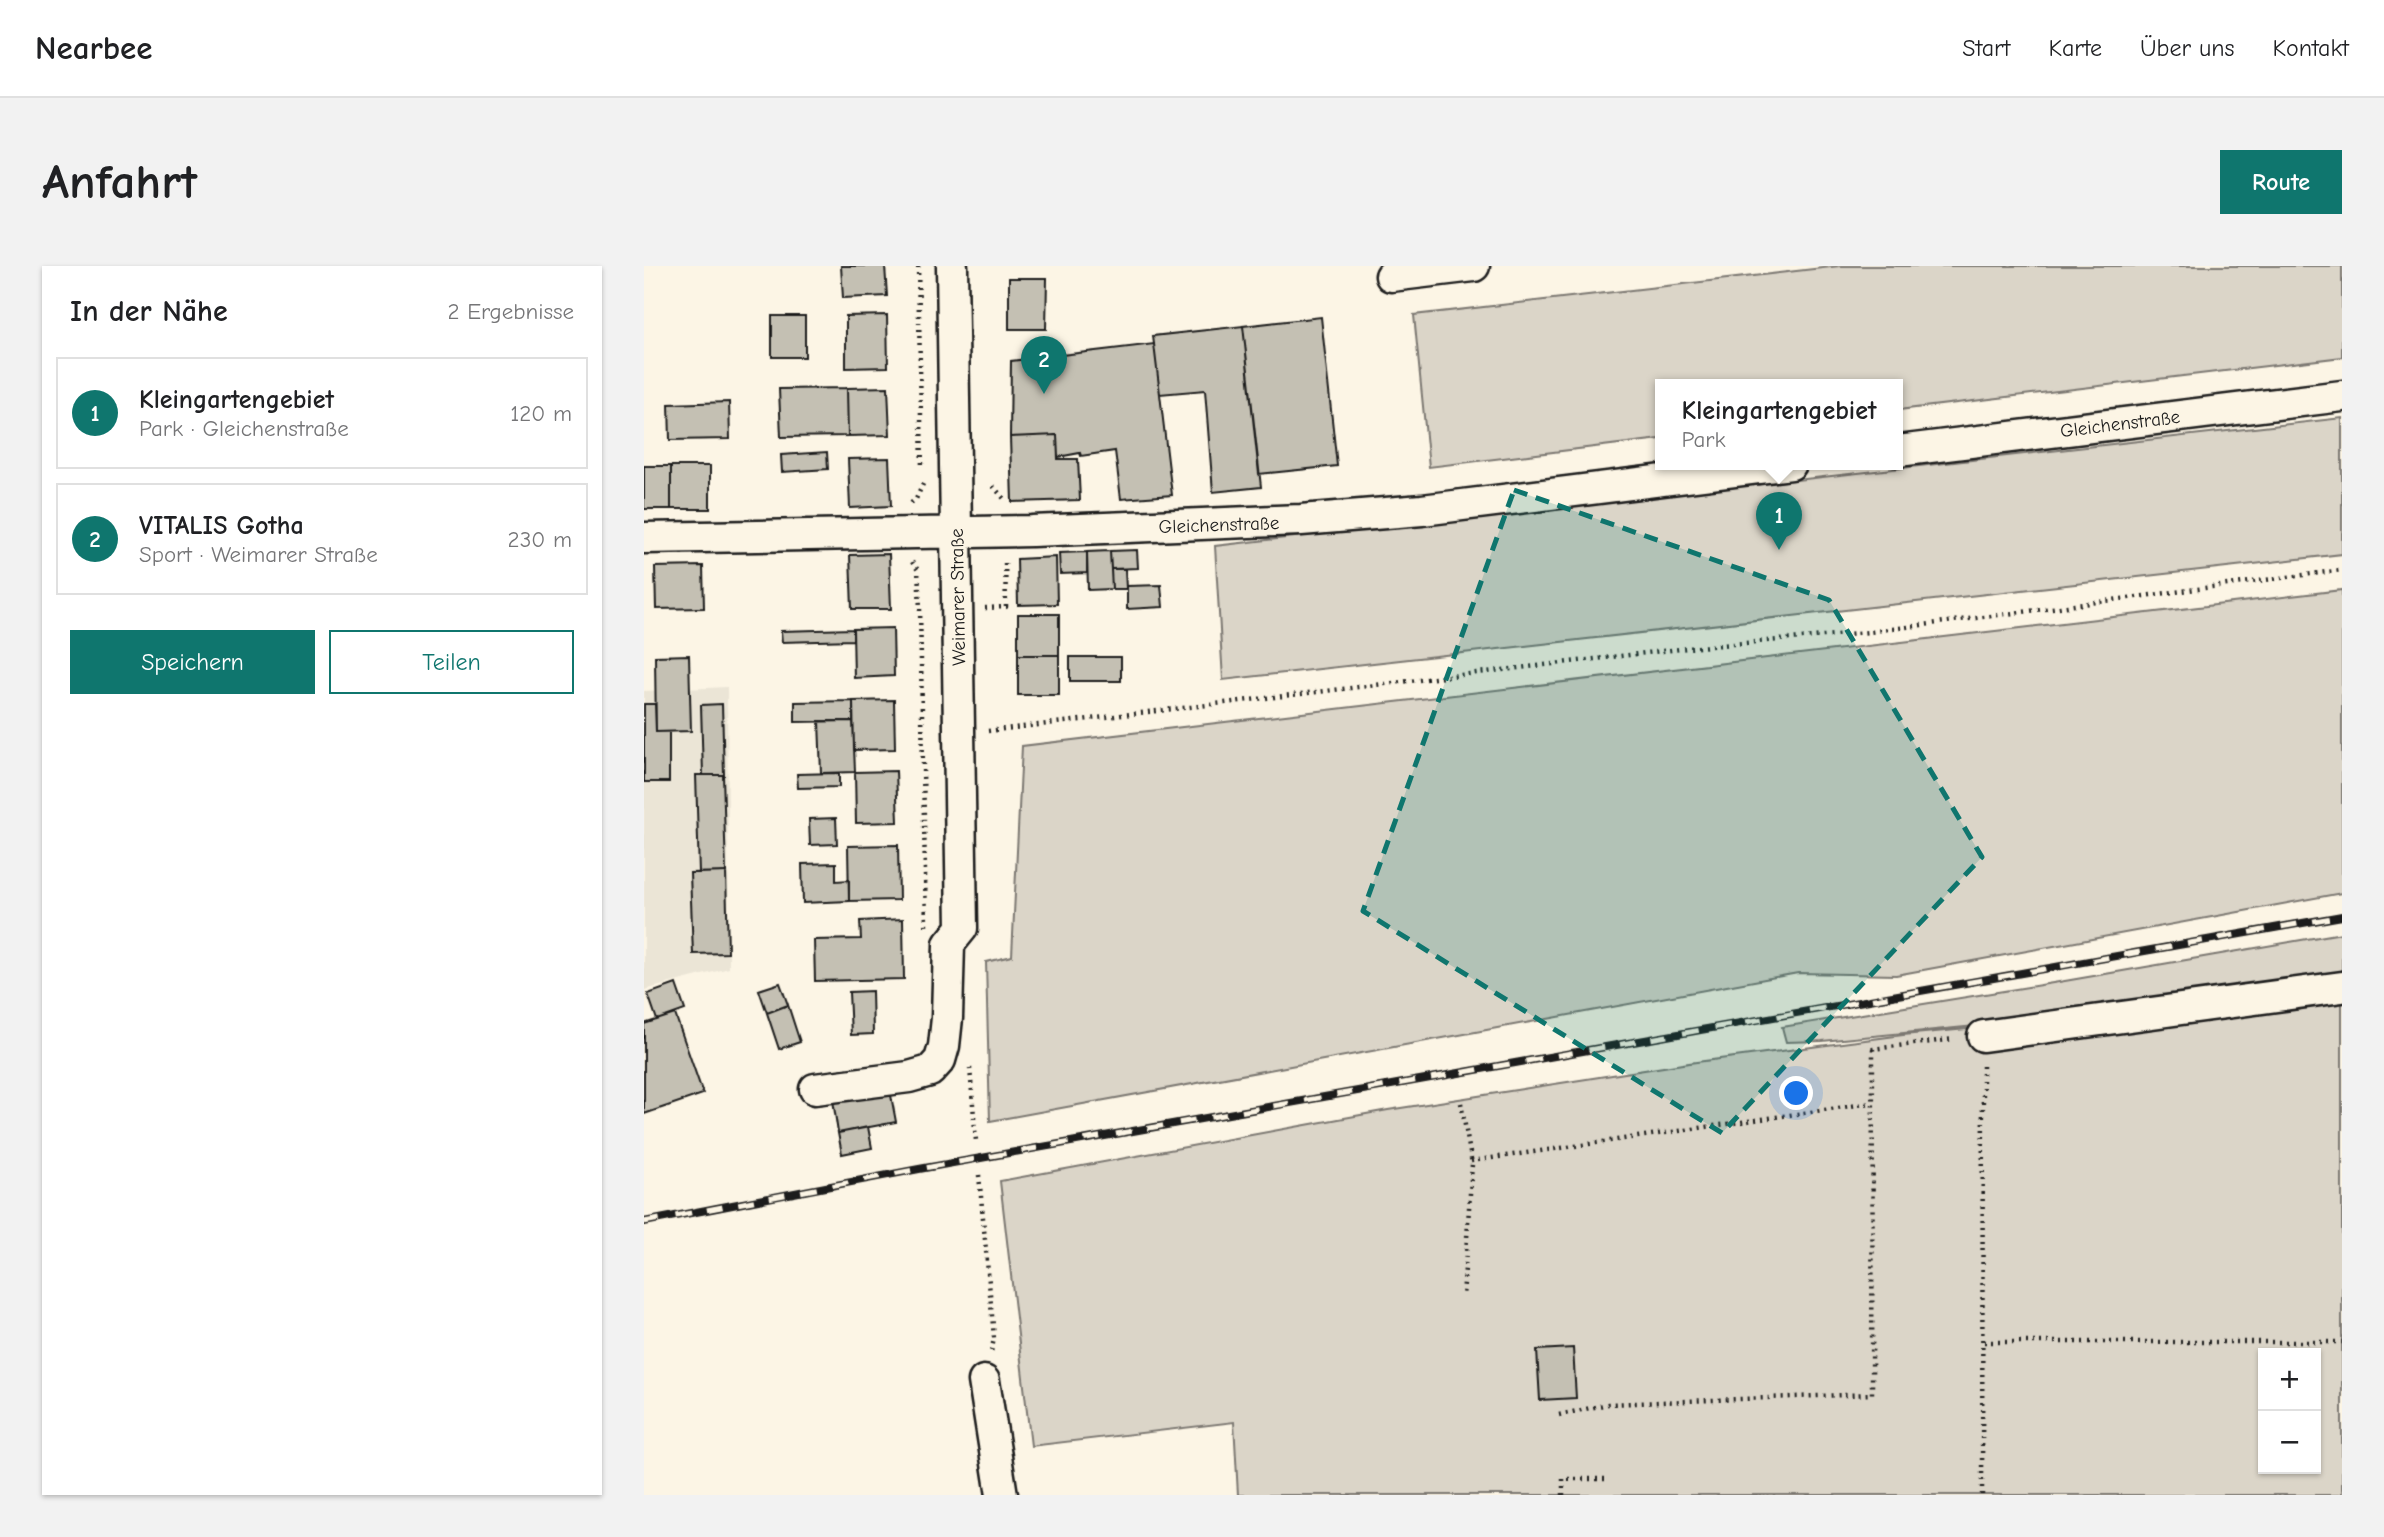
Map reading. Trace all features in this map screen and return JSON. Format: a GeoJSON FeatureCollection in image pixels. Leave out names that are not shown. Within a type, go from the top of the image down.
{"type":"FeatureCollection","features":[{"type":"Feature","properties":{"kind":"street","name":"Weimarer Straße"},"geometry":{"type":"LineString","coordinates":[[815,1089],[909,1077],[930,1071],[940,1060],[944,1046],[949,944],[962,928],[952,266]]}},
{"type":"Feature","properties":{"kind":"street"},"geometry":{"type":"LineString","coordinates":[[1391,276],[1474,266]]}},
{"type":"Feature","properties":{"kind":"street","name":"Gleichenstraße"},"geometry":{"type":"LineString","coordinates":[[1903,450],[2342,396]]}},
{"type":"Feature","properties":{"kind":"street","name":"Gleichenstraße"},"geometry":{"type":"LineString","coordinates":[[644,538],[1105,529],[1301,520],[1422,510],[1743,470]]}},
{"type":"Feature","properties":{"kind":"street"},"geometry":{"type":"LineString","coordinates":[[1983,1035],[2342,987]]}},
{"type":"Feature","properties":{"kind":"street"},"geometry":{"type":"LineString","coordinates":[[984,1381],[1002,1495]]}},
{"type":"Feature","properties":{"kind":"path"},"geometry":{"type":"LineString","coordinates":[[905,507],[916,499],[923,486],[918,266]]}},
{"type":"Feature","properties":{"kind":"path"},"geometry":{"type":"LineString","coordinates":[[906,553],[918,570],[920,608],[926,938]]}},
{"type":"Feature","properties":{"kind":"path"},"geometry":{"type":"LineString","coordinates":[[959,734],[1688,648],[1868,632],[2342,570]]}},
{"type":"Feature","properties":{"kind":"path"},"geometry":{"type":"LineString","coordinates":[[1559,1415],[1608,1404],[1872,1394],[1873,1049],[1983,1035],[1982,1495]]}},
{"type":"Feature","properties":{"kind":"path"},"geometry":{"type":"LineString","coordinates":[[1461,1103],[1471,1161],[1463,1297]]}},
{"type":"Feature","properties":{"kind":"path"},"geometry":{"type":"LineString","coordinates":[[1471,1161],[1872,1103]]}},
{"type":"Feature","properties":{"kind":"path"},"geometry":{"type":"LineString","coordinates":[[979,1175],[994,1339],[984,1381]]}},
{"type":"Feature","properties":{"kind":"path"},"geometry":{"type":"LineString","coordinates":[[1984,1342],[2342,1342]]}},
{"type":"Feature","properties":{"kind":"path"},"geometry":{"type":"LineString","coordinates":[[1563,1495],[1563,1479],[1610,1479]]}},
{"type":"Feature","properties":{"kind":"highlighted area"},"geometry":{"type":"Polygon","coordinates":[[[1514,490],[1829,600],[1982,857],[1722,1133],[1363,911],[1514,490]]]}},
{"type":"Feature","properties":{"kind":"shaded area"},"geometry":{"type":"Polygon","coordinates":[[[1840,266],[2342,266],[2342,357],[1903,409],[1903,379],[1655,379],[1655,440],[1429,467],[1414,315],[1840,266]]]}},
{"type":"Feature","properties":{"kind":"shaded area"},"geometry":{"type":"Polygon","coordinates":[[[2342,418],[2342,554],[1223,680],[1215,546],[1903,470],[1903,468],[2342,418]]]}},
{"type":"Feature","properties":{"kind":"shaded area"},"geometry":{"type":"Polygon","coordinates":[[[2342,590],[2342,893],[1896,975],[1798,973],[990,1121],[986,962],[1012,956],[1022,746],[2342,590]]]}},
{"type":"Feature","properties":{"kind":"shaded area"},"geometry":{"type":"Polygon","coordinates":[[[727,687],[729,968],[644,990],[644,691],[727,687]]]}},
{"type":"Feature","properties":{"kind":"shaded area"},"geometry":{"type":"Polygon","coordinates":[[[2342,933],[2342,980],[2097,1014],[1822,1041],[1786,1042],[1782,1027],[2059,982],[2342,933]]]}},
{"type":"Feature","properties":{"kind":"shaded area"},"geometry":{"type":"Polygon","coordinates":[[[2342,984],[2342,1495],[1238,1495],[1234,1422],[1031,1446],[1000,1181],[1388,1110],[1689,1063],[1903,1035],[2083,1018],[2342,984]]]}},
{"type":"Feature","properties":{"kind":"building"},"geometry":{"type":"Polygon","coordinates":[[[841,266],[885,266],[887,296],[843,298],[841,266]]]}},
{"type":"Feature","properties":{"kind":"building"},"geometry":{"type":"Polygon","coordinates":[[[1009,278],[1047,278],[1046,329],[1009,329],[1009,278]]]}},
{"type":"Feature","properties":{"kind":"building"},"geometry":{"type":"Polygon","coordinates":[[[887,315],[888,367],[846,368],[846,316],[887,315]]]}},
{"type":"Feature","properties":{"kind":"building"},"geometry":{"type":"Polygon","coordinates":[[[772,316],[805,316],[805,357],[772,357],[772,316]]]}},
{"type":"Feature","properties":{"kind":"building"},"geometry":{"type":"Polygon","coordinates":[[[1321,317],[1337,466],[1259,474],[1243,326],[1321,317]]]}},
{"type":"Feature","properties":{"kind":"building"},"geometry":{"type":"Polygon","coordinates":[[[1243,326],[1261,487],[1213,492],[1205,390],[1160,394],[1153,336],[1243,326]]]}},
{"type":"Feature","properties":{"kind":"building"},"geometry":{"type":"Polygon","coordinates":[[[1154,344],[1172,495],[1121,499],[1115,451],[1058,457],[1057,435],[1010,437],[1011,361],[1154,344]]]}},
{"type":"Feature","properties":{"kind":"building"},"geometry":{"type":"Polygon","coordinates":[[[888,387],[890,435],[848,436],[847,388],[888,387]]]}},
{"type":"Feature","properties":{"kind":"building"},"geometry":{"type":"Polygon","coordinates":[[[847,388],[848,436],[781,437],[779,389],[847,388]]]}},
{"type":"Feature","properties":{"kind":"building"},"geometry":{"type":"Polygon","coordinates":[[[729,402],[730,439],[670,440],[669,404],[729,402]]]}},
{"type":"Feature","properties":{"kind":"building"},"geometry":{"type":"Polygon","coordinates":[[[1057,435],[1058,459],[1078,459],[1080,500],[1012,502],[1010,437],[1057,435]]]}},
{"type":"Feature","properties":{"kind":"building"},"geometry":{"type":"Polygon","coordinates":[[[827,452],[828,469],[782,472],[781,455],[827,452]]]}},
{"type":"Feature","properties":{"kind":"building"},"geometry":{"type":"Polygon","coordinates":[[[889,458],[891,506],[850,508],[848,459],[889,458]]]}},
{"type":"Feature","properties":{"kind":"building"},"geometry":{"type":"Polygon","coordinates":[[[644,466],[671,466],[671,509],[644,509],[644,466]]]}},
{"type":"Feature","properties":{"kind":"building"},"geometry":{"type":"Polygon","coordinates":[[[671,466],[710,466],[710,509],[671,509],[671,466]]]}},
{"type":"Feature","properties":{"kind":"building"},"geometry":{"type":"Polygon","coordinates":[[[1137,550],[1138,568],[1111,569],[1110,551],[1137,550]]]}},
{"type":"Feature","properties":{"kind":"building"},"geometry":{"type":"Polygon","coordinates":[[[1110,551],[1112,589],[1088,590],[1087,552],[1110,551]]]}},
{"type":"Feature","properties":{"kind":"building"},"geometry":{"type":"Polygon","coordinates":[[[1087,552],[1087,573],[1060,574],[1059,553],[1087,552]]]}},
{"type":"Feature","properties":{"kind":"building"},"geometry":{"type":"Polygon","coordinates":[[[889,554],[891,609],[852,609],[850,555],[889,554]]]}},
{"type":"Feature","properties":{"kind":"building"},"geometry":{"type":"Polygon","coordinates":[[[1056,557],[1057,604],[1018,605],[1017,559],[1056,557]]]}},
{"type":"Feature","properties":{"kind":"building"},"geometry":{"type":"Polygon","coordinates":[[[703,566],[704,608],[656,609],[655,567],[703,566]]]}},
{"type":"Feature","properties":{"kind":"building"},"geometry":{"type":"Polygon","coordinates":[[[1111,569],[1125,569],[1126,589],[1112,589],[1111,569]]]}},
{"type":"Feature","properties":{"kind":"building"},"geometry":{"type":"Polygon","coordinates":[[[1161,585],[1163,607],[1127,609],[1127,586],[1161,585]]]}},
{"type":"Feature","properties":{"kind":"building"},"geometry":{"type":"Polygon","coordinates":[[[1018,614],[1059,614],[1059,655],[1018,655],[1018,614]]]}},
{"type":"Feature","properties":{"kind":"building"},"geometry":{"type":"Polygon","coordinates":[[[893,628],[894,676],[854,678],[853,629],[893,628]]]}},
{"type":"Feature","properties":{"kind":"building"},"geometry":{"type":"Polygon","coordinates":[[[853,629],[853,640],[782,642],[781,631],[853,629]]]}},
{"type":"Feature","properties":{"kind":"building"},"geometry":{"type":"Polygon","coordinates":[[[689,655],[691,731],[656,732],[655,656],[689,655]]]}},
{"type":"Feature","properties":{"kind":"building"},"geometry":{"type":"Polygon","coordinates":[[[1018,655],[1059,655],[1059,695],[1018,695],[1018,655]]]}},
{"type":"Feature","properties":{"kind":"building"},"geometry":{"type":"Polygon","coordinates":[[[1070,657],[1121,657],[1121,681],[1070,681],[1070,657]]]}},
{"type":"Feature","properties":{"kind":"building"},"geometry":{"type":"Polygon","coordinates":[[[894,700],[895,749],[854,750],[853,701],[894,700]]]}},
{"type":"Feature","properties":{"kind":"building"},"geometry":{"type":"Polygon","coordinates":[[[853,701],[853,721],[795,722],[795,702],[853,701]]]}},
{"type":"Feature","properties":{"kind":"building"},"geometry":{"type":"Polygon","coordinates":[[[644,704],[655,704],[656,732],[669,732],[669,782],[644,782],[644,704]]]}},
{"type":"Feature","properties":{"kind":"building"},"geometry":{"type":"Polygon","coordinates":[[[722,704],[724,775],[703,775],[701,705],[722,704]]]}},
{"type":"Feature","properties":{"kind":"building"},"geometry":{"type":"Polygon","coordinates":[[[819,721],[853,721],[855,772],[821,773],[819,721]]]}},
{"type":"Feature","properties":{"kind":"building"},"geometry":{"type":"Polygon","coordinates":[[[896,771],[898,822],[856,823],[855,772],[896,771]]]}},
{"type":"Feature","properties":{"kind":"building"},"geometry":{"type":"Polygon","coordinates":[[[839,773],[839,787],[798,788],[797,774],[839,773]]]}},
{"type":"Feature","properties":{"kind":"building"},"geometry":{"type":"Polygon","coordinates":[[[696,775],[723,775],[726,872],[699,873],[696,775]]]}},
{"type":"Feature","properties":{"kind":"building"},"geometry":{"type":"Polygon","coordinates":[[[836,818],[837,844],[810,845],[809,819],[836,818]]]}},
{"type":"Feature","properties":{"kind":"building"},"geometry":{"type":"Polygon","coordinates":[[[898,845],[899,900],[849,901],[848,846],[898,845]]]}},
{"type":"Feature","properties":{"kind":"building"},"geometry":{"type":"Polygon","coordinates":[[[836,863],[836,881],[849,880],[849,901],[803,903],[802,864],[836,863]]]}},
{"type":"Feature","properties":{"kind":"building"},"geometry":{"type":"Polygon","coordinates":[[[726,872],[728,953],[693,954],[690,873],[726,872]]]}},
{"type":"Feature","properties":{"kind":"building"},"geometry":{"type":"Polygon","coordinates":[[[903,919],[904,979],[815,981],[814,940],[861,939],[860,921],[903,919]]]}},
{"type":"Feature","properties":{"kind":"building"},"geometry":{"type":"Polygon","coordinates":[[[780,983],[788,1005],[767,1013],[759,990],[780,983]]]}},
{"type":"Feature","properties":{"kind":"building"},"geometry":{"type":"Polygon","coordinates":[[[676,984],[685,1010],[657,1020],[648,994],[676,984]]]}},
{"type":"Feature","properties":{"kind":"building"},"geometry":{"type":"Polygon","coordinates":[[[872,991],[873,1034],[851,1035],[849,992],[872,991]]]}},
{"type":"Feature","properties":{"kind":"building"},"geometry":{"type":"Polygon","coordinates":[[[788,1005],[800,1042],[779,1049],[767,1013],[788,1005]]]}},
{"type":"Feature","properties":{"kind":"building"},"geometry":{"type":"Polygon","coordinates":[[[675,1014],[703,1094],[644,1114],[644,1024],[675,1014]]]}},
{"type":"Feature","properties":{"kind":"building"},"geometry":{"type":"Polygon","coordinates":[[[890,1090],[896,1122],[838,1133],[833,1100],[890,1090]]]}},
{"type":"Feature","properties":{"kind":"building"},"geometry":{"type":"Polygon","coordinates":[[[868,1127],[872,1148],[842,1154],[838,1133],[868,1127]]]}},
{"type":"Feature","properties":{"kind":"building"},"geometry":{"type":"Polygon","coordinates":[[[1573,1348],[1576,1398],[1540,1400],[1537,1350],[1573,1348]]]}},
{"type":"Feature","properties":{"kind":"railway"},"geometry":{"type":"LineString","coordinates":[[644,1222],[919,1169],[2342,916]]}},
{"type":"Feature","properties":{"kind":"place","name":"VITALIS Gotha"},"geometry":{"type":"Point","coordinates":[1044,394]}},
{"type":"Feature","properties":{"kind":"place","name":"Kleingartengebiet"},"geometry":{"type":"Point","coordinates":[1779,550]}}]}
